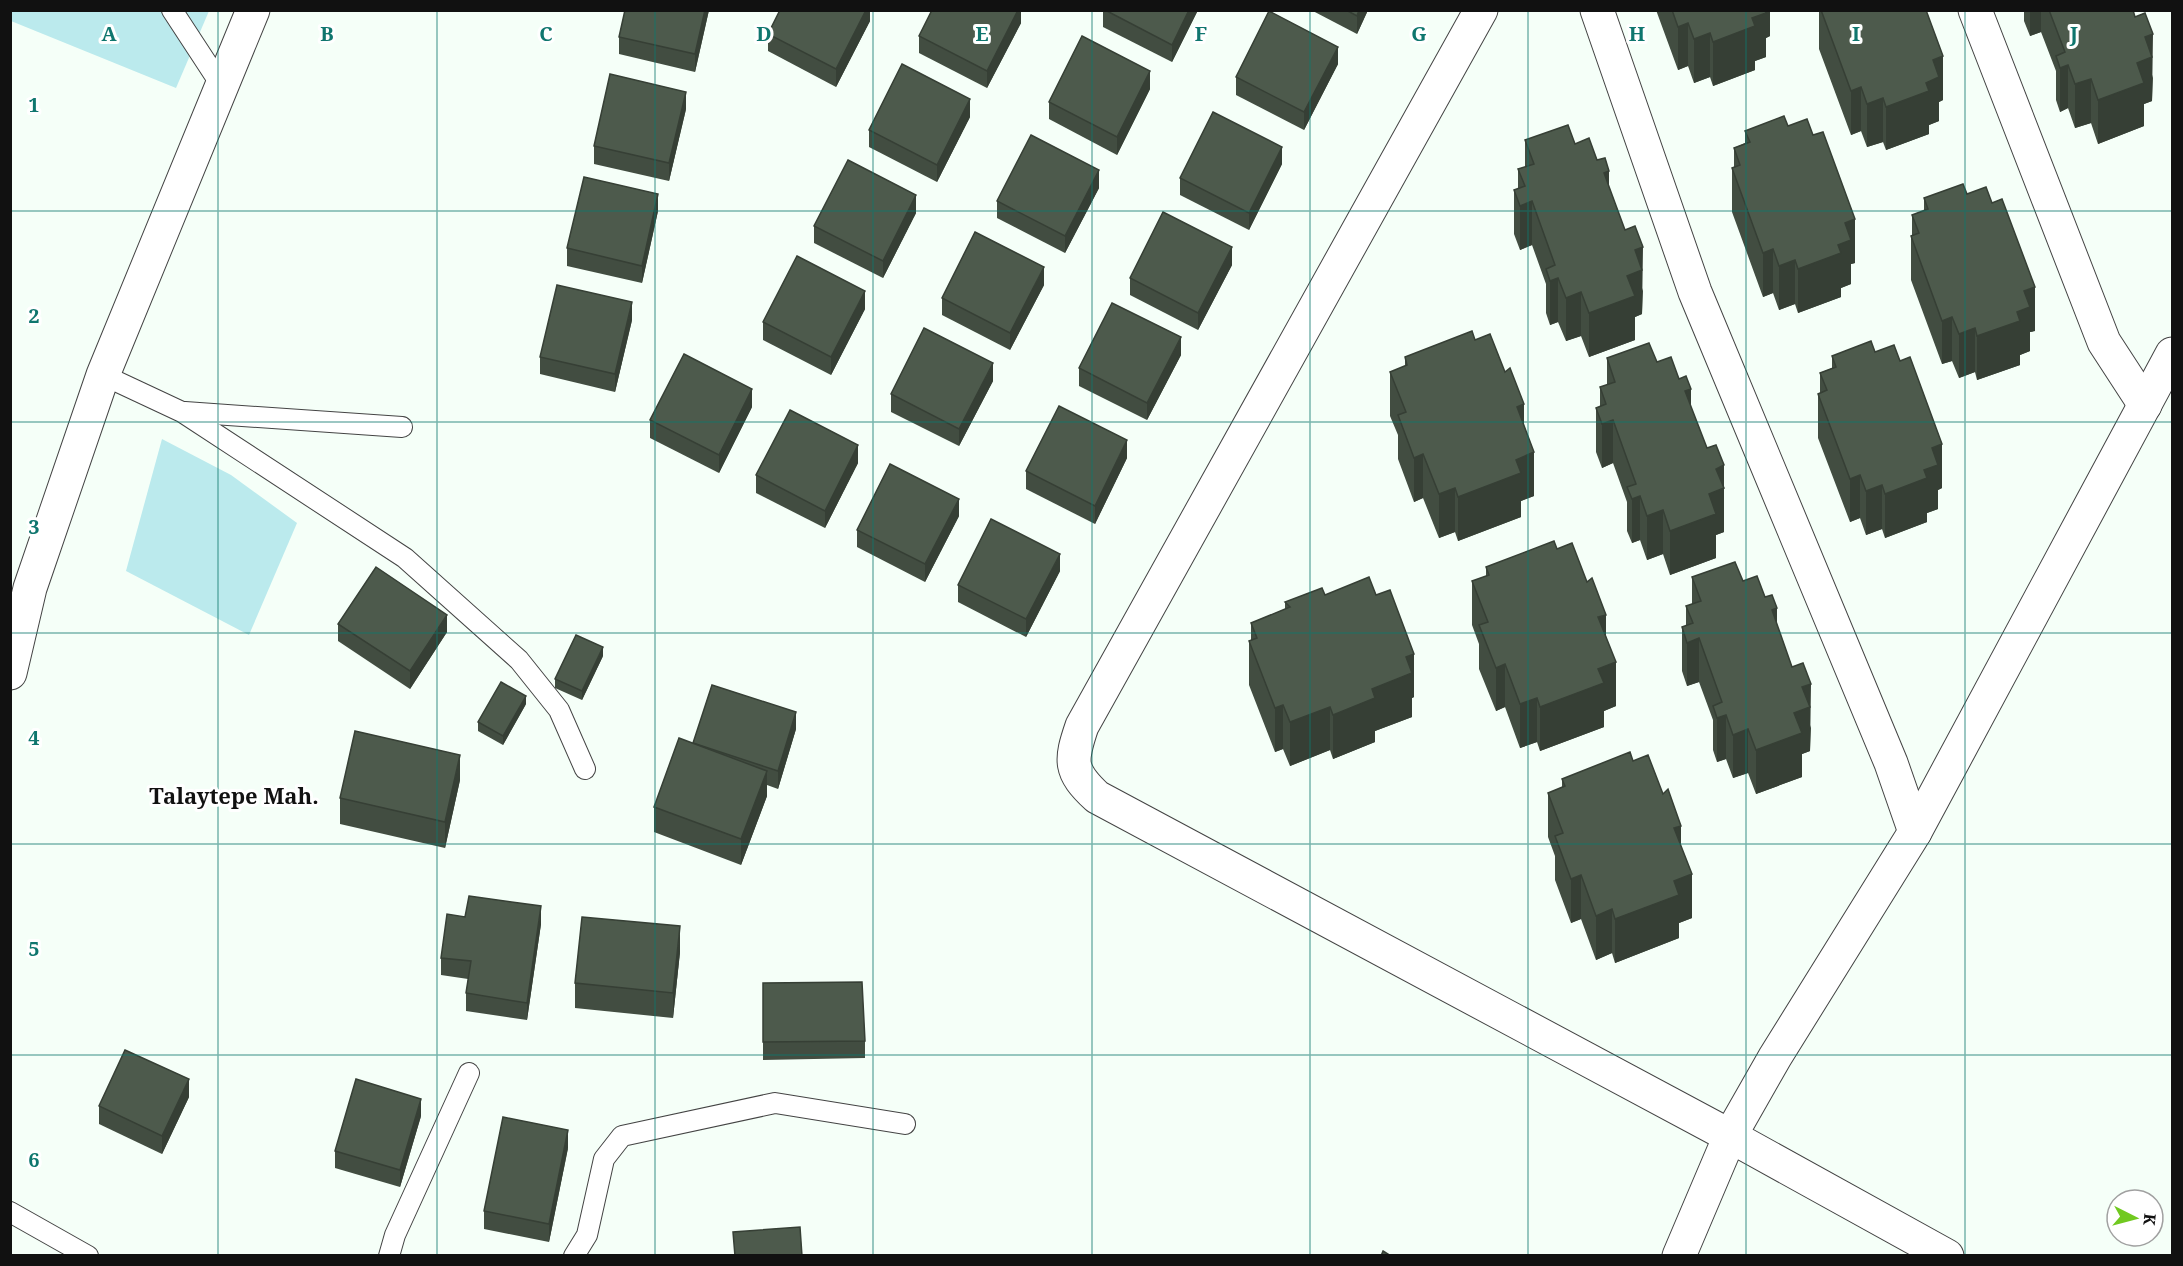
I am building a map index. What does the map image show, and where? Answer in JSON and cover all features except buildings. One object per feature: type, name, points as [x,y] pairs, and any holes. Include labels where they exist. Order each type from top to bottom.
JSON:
[{"type":"street","points":[[10,673],[30,588],[103,375],[223,88],[253,10]]},
{"type":"street","points":[[1481,10],[1082,726],[1072,755],[1078,779],[1097,797],[1730,1136],[1947,1256]]},
{"type":"street","points":[[1596,10],[1695,292],[1891,763],[1915,832]]},
{"type":"street","points":[[1975,10],[2104,342],[2145,405]]},
{"type":"street","points":[[1679,1256],[1730,1136],[1775,1057],[1915,832],[2172,354]]},
{"type":"lane","points":[[172,10],[223,88]]},
{"type":"lane","points":[[103,375],[182,412],[405,558],[519,660],[559,710],[585,769]]},
{"type":"lane","points":[[182,412],[402,427]]},
{"type":"lane","points":[[389,1256],[395,1235],[469,1073]]},
{"type":"lane","points":[[573,1256],[588,1235],[604,1159],[622,1137],[775,1102],[905,1124]]},
{"type":"lane","points":[[10,1212],[88,1256]]},
{"type":"shaded area","points":[[10,11],[209,11],[176,88],[11,21]]},
{"type":"shaded area","points":[[162,439],[231,475],[297,523],[249,635],[126,571]]},
{"type":"district","name":"Talaytepe Mah.","points":[[234,796]]}]
